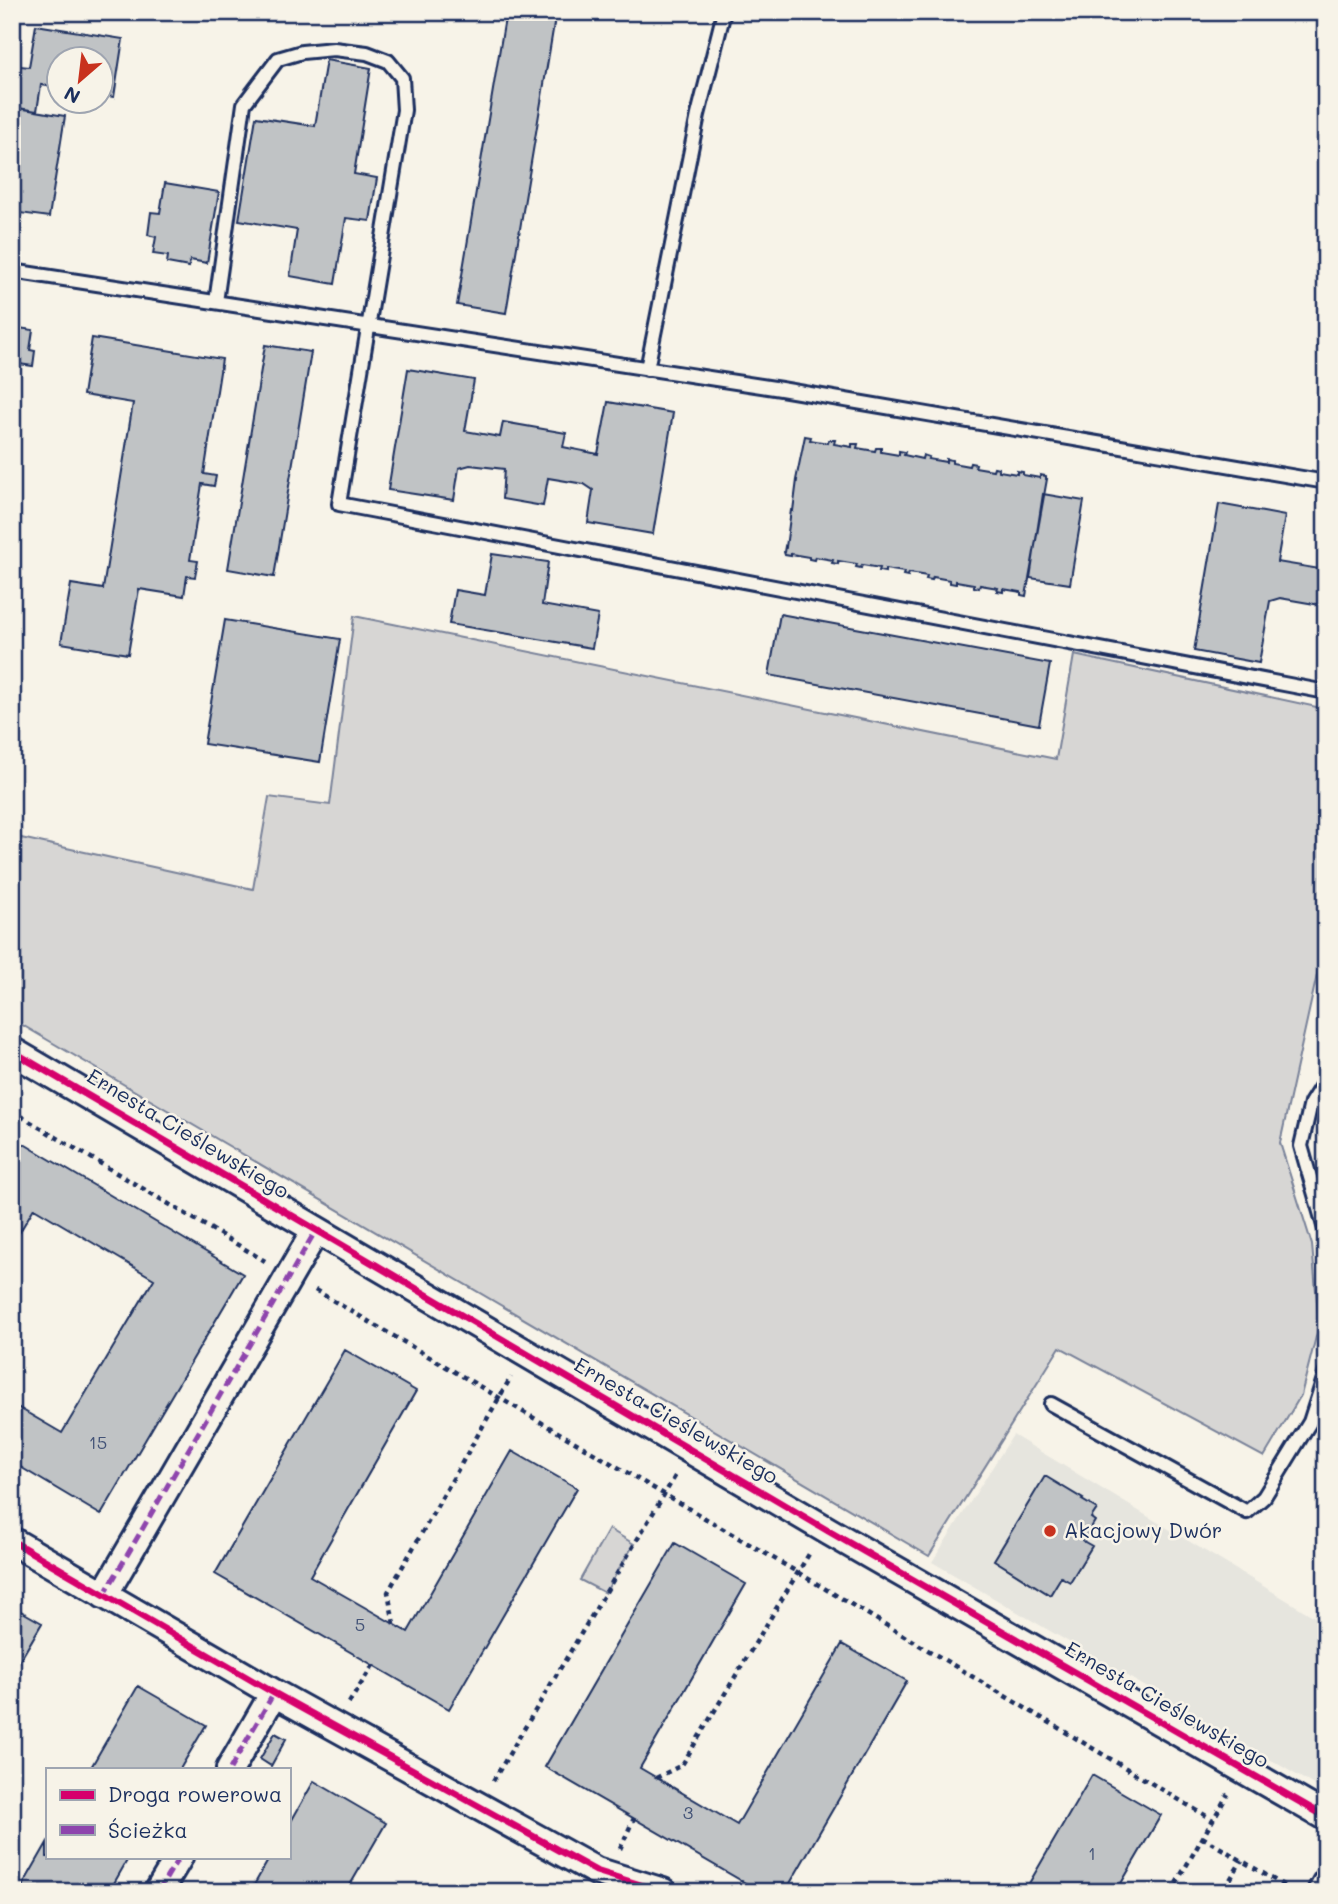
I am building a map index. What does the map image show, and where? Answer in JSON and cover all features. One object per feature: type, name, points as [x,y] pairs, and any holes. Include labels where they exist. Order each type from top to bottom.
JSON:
[{"type":"street","name":"Ernesta Cieślewskiego","points":[[12,1051],[830,1532],[1326,1817]]},
{"type":"street","points":[[104,1595],[316,1230]]},
{"type":"street","points":[[12,1541],[274,1693],[596,1871],[663,1892]]},
{"type":"street","points":[[231,1768],[274,1693]]},
{"type":"street","points":[[159,1892],[178,1858]]},
{"type":"street","points":[[1321,1892],[1326,1883]]},
{"type":"lane","points":[[648,369],[698,115],[724,12]]},
{"type":"lane","points":[[216,302],[244,104],[278,59],[302,52],[334,50],[367,53],[387,61],[402,78],[404,110],[339,504],[1326,692]]},
{"type":"lane","points":[[12,271],[780,389],[1326,482]]},
{"type":"lane","points":[[1325,1083],[1311,1103],[1301,1146],[1326,1233]]},
{"type":"lane","points":[[1051,1404],[1247,1512],[1264,1497],[1310,1422],[1326,1372]]},
{"type":"lane","points":[[1310,1422],[1326,1416]]},
{"type":"path","points":[[12,1111],[1213,1819]]},
{"type":"path","points":[[394,1624],[388,1592],[512,1376]]},
{"type":"path","points":[[478,1807],[677,1472]]},
{"type":"path","points":[[656,1777],[682,1765],[811,1550]]},
{"type":"path","points":[[335,1727],[373,1665]]},
{"type":"path","points":[[1171,1892],[1243,1769]]},
{"type":"path","points":[[1202,1837],[1294,1892]]},
{"type":"path","points":[[1225,1888],[1242,1860]]},
{"type":"shaded area","points":[[354,616],[1056,759],[1074,655],[1326,709],[1326,934],[1280,1143],[1312,1245],[1319,1325],[1301,1395],[1264,1457],[1060,1347],[929,1556],[12,1019],[12,836],[253,889],[269,797],[330,805]]},
{"type":"shaded area","points":[[1013,1435],[1326,1624],[1326,1787],[1319,1788],[932,1562]]},
{"type":"shaded area","points":[[609,1529],[634,1544],[605,1593],[580,1580]]},
{"type":"building","points":[[506,12],[556,12],[506,313],[457,305]]},
{"type":"building","points":[[36,25],[123,39],[116,84],[116,46],[46,46],[46,86],[41,85],[37,111],[12,107],[12,65],[29,67]]},
{"type":"building","points":[[326,60],[371,68],[354,174],[377,178],[370,221],[346,218],[335,284],[290,276],[297,230],[239,220],[256,117],[315,126]]},
{"type":"building","points":[[12,107],[46,113],[46,116],[65,116],[49,217],[12,212]]},
{"type":"building","points":[[165,183],[219,192],[207,263],[190,260],[189,267],[167,263],[168,256],[153,254],[156,237],[148,235],[151,212],[160,213]]},
{"type":"building","points":[[12,327],[33,330],[30,350],[35,351],[33,366],[12,363]]},
{"type":"building","points":[[92,338],[222,359],[204,474],[216,476],[214,486],[202,484],[190,560],[198,561],[195,577],[187,576],[184,596],[139,589],[128,654],[61,643],[71,584],[103,589],[133,403],[83,395]]},
{"type":"building","points":[[265,345],[311,352],[274,577],[228,569]]},
{"type":"building","points":[[408,369],[474,380],[465,431],[500,437],[503,422],[566,433],[563,447],[598,454],[608,402],[673,413],[653,534],[588,523],[593,490],[584,484],[548,478],[543,506],[502,499],[504,469],[470,465],[459,468],[454,500],[388,490]]},
{"type":"building","points":[[805,436],[811,437],[810,440],[828,443],[829,440],[835,440],[834,444],[852,447],[852,444],[858,444],[857,448],[875,451],[876,448],[881,448],[881,452],[899,455],[899,451],[905,452],[904,455],[922,459],[923,455],[929,457],[928,459],[946,462],[946,459],[952,460],[952,463],[969,466],[970,463],[976,464],[975,467],[993,470],[994,467],[999,468],[999,471],[1017,474],[1017,471],[1023,472],[1023,475],[1040,478],[1040,475],[1046,476],[1026,596],[1021,595],[1021,592],[1003,589],[1003,592],[997,591],[998,588],[980,585],[979,588],[974,587],[974,584],[956,581],[956,584],[950,583],[950,580],[933,577],[932,580],[926,579],[927,576],[909,573],[908,576],[903,575],[904,572],[885,569],[885,572],[879,571],[880,568],[862,565],[861,568],[856,567],[857,564],[838,561],[838,564],[832,563],[833,560],[785,555]]},
{"type":"building","points":[[1043,494],[1084,501],[1070,584],[1030,578]]},
{"type":"building","points":[[1219,504],[1285,516],[1277,562],[1326,570],[1326,606],[1280,598],[1270,601],[1259,663],[1194,651]]},
{"type":"building","points":[[492,554],[548,562],[542,605],[598,615],[592,648],[449,624],[455,590],[485,595]]},
{"type":"building","points":[[780,614],[1050,664],[1039,725],[769,675]]},
{"type":"building","points":[[225,620],[340,639],[320,762],[204,744]]},
{"type":"building","points":[[14,1138],[243,1274],[101,1515],[12,1462],[12,1404],[62,1433],[154,1279],[34,1208],[12,1245]]},
{"type":"building","points":[[345,1350],[416,1391],[310,1576],[408,1632],[512,1451],[577,1488],[449,1709],[215,1574]]},
{"type":"building","name":"Akacjowy Dwór","points":[[1045,1476],[1097,1509],[1091,1518],[1095,1521],[1083,1541],[1092,1546],[1070,1582],[1061,1577],[1050,1595],[994,1560]]},
{"type":"building","points":[[675,1543],[746,1584],[640,1768],[737,1825],[842,1644],[907,1681],[785,1892],[761,1892],[545,1767]]},
{"type":"building","points":[[12,1606],[42,1623],[12,1674]]},
{"type":"building","points":[[138,1686],[206,1725],[181,1768],[91,1768]]},
{"type":"building","points":[[275,1733],[286,1739],[271,1766],[260,1759]]},
{"type":"building","points":[[1092,1775],[1161,1815],[1116,1892],[1024,1892]]},
{"type":"building","points":[[314,1781],[386,1823],[346,1892],[250,1892],[269,1858],[290,1858],[290,1823]]},
{"type":"building","points":[[46,1845],[46,1858],[128,1858],[109,1892],[19,1892]]},
{"type":"marked path","points":[[104,1595],[316,1230]]},
{"type":"marked path","points":[[231,1768],[274,1693]]},
{"type":"marked path","points":[[158,1892],[178,1858]]},
{"type":"cycle path","points":[[12,1051],[830,1532],[1326,1817]]},
{"type":"cycle path","points":[[12,1541],[274,1693],[596,1871],[663,1892]]},
{"type":"place","name":"Akacjowy Dwór","points":[[1050,1531]]}]
